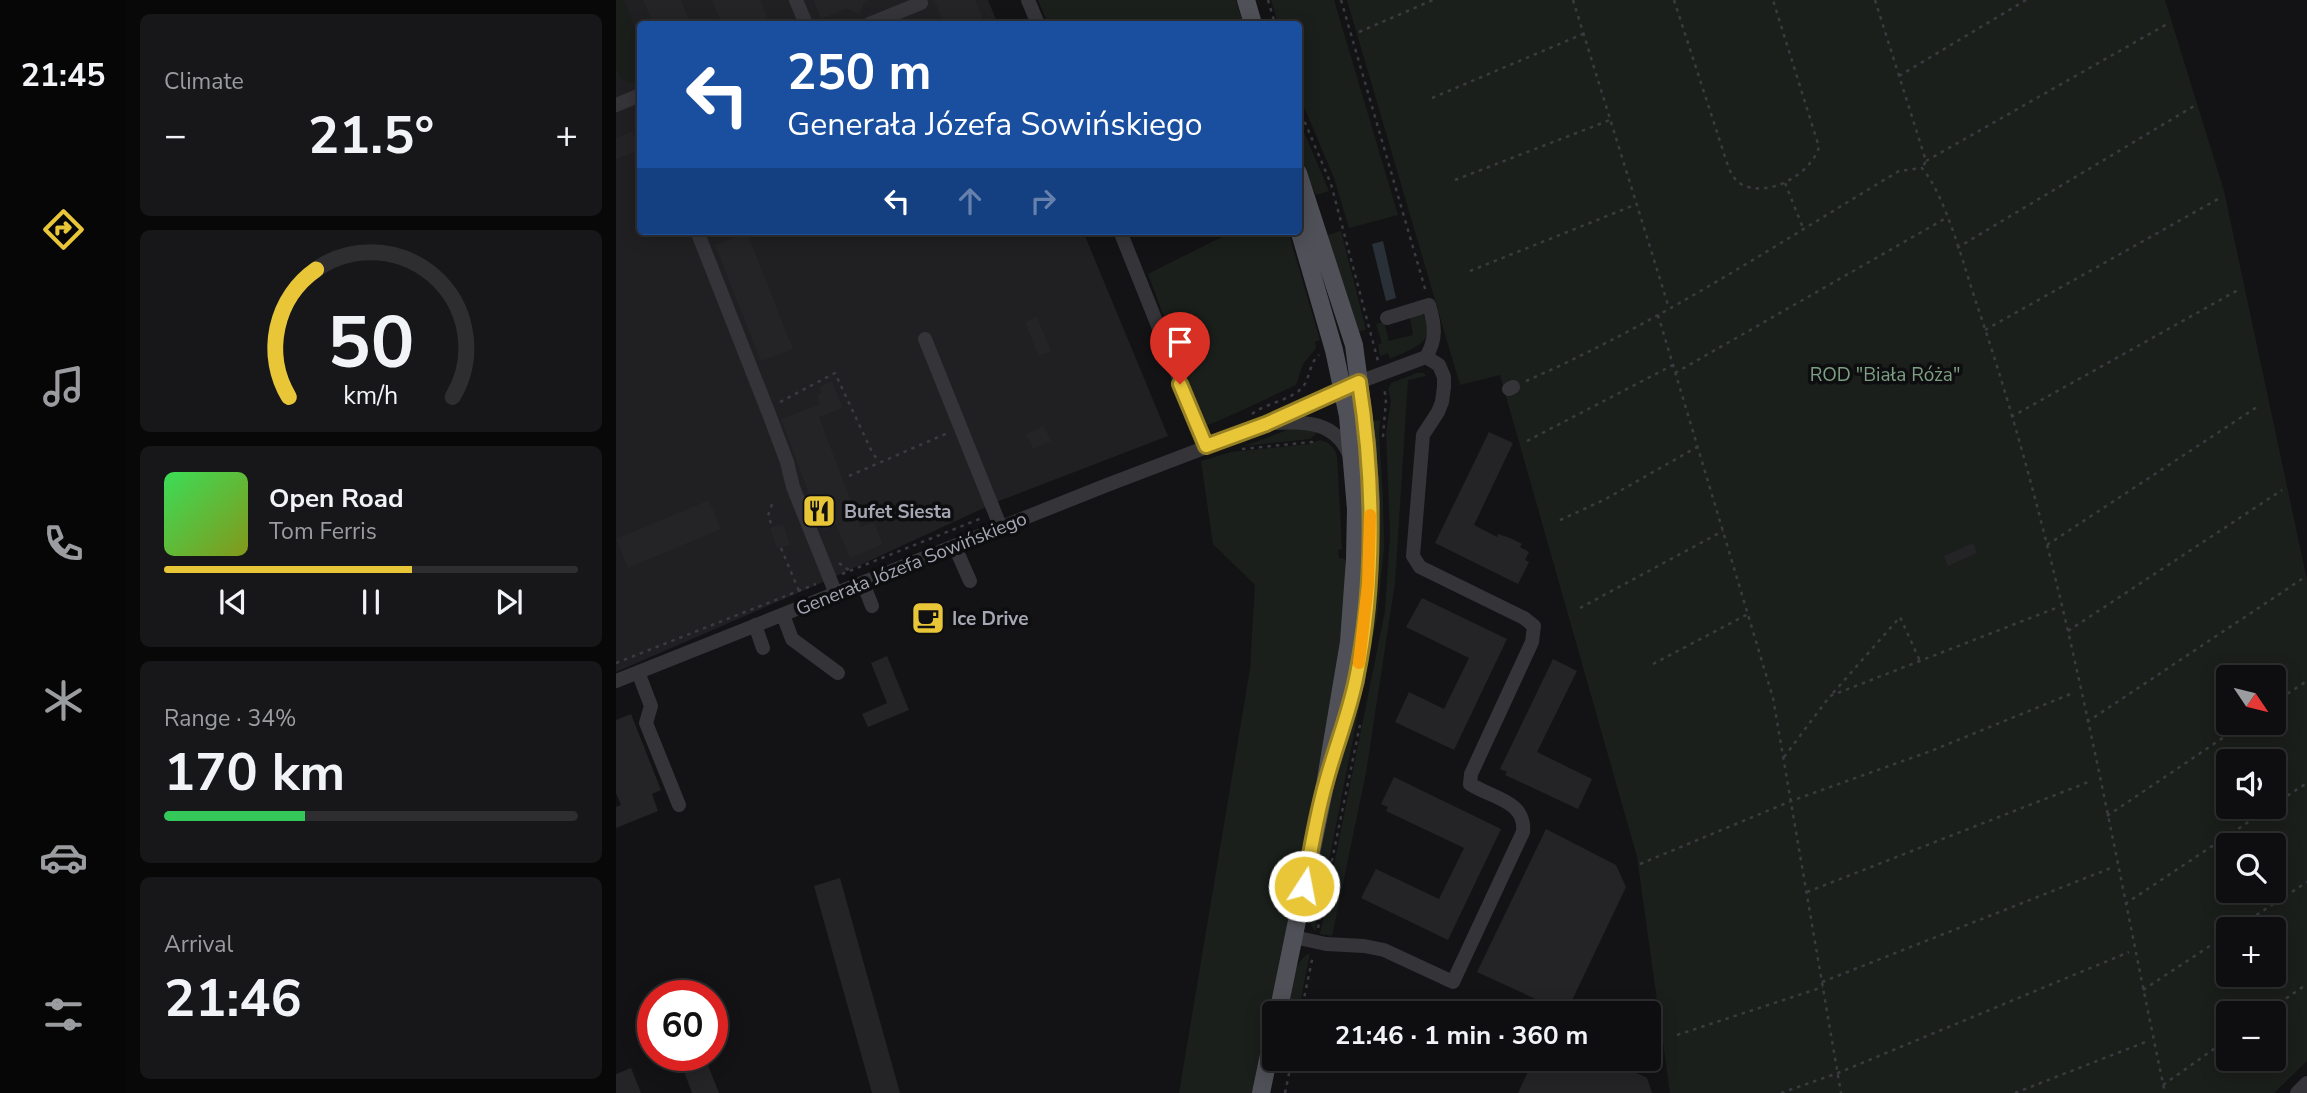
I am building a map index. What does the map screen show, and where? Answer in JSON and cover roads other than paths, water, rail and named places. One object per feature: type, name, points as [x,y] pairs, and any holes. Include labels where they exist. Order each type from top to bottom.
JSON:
[{"type":"main road","points":[[1281,1001],[1325,785],[1354,600],[1356,509],[1350,385],[1354,345],[1302,185]]},
{"type":"main road","points":[[1301,235],[1330,334],[1350,385],[1367,443],[1371,502],[1368,584],[1356,681],[1325,785]]},
{"type":"main road","points":[[1261,1093],[1266,1071]]},
{"type":"street","points":[[796,0],[805,21]]},
{"type":"street","points":[[1028,0],[1037,21]]},
{"type":"street","points":[[876,21],[920,3]]},
{"type":"street","points":[[616,105],[637,97]]},
{"type":"street","points":[[699,235],[836,594]]},
{"type":"street","points":[[1122,235],[1206,446]]},
{"type":"street","points":[[1294,937],[1326,944],[1384,950],[1453,982],[1523,832],[1524,819],[1518,809],[1470,784],[1471,774],[1532,642],[1534,626],[1524,618],[1420,567],[1413,556],[1423,435],[1443,402],[1444,387],[1438,382],[1429,359],[1435,331],[1429,305],[1387,317]]},
{"type":"street","points":[[925,339],[1001,528]]},
{"type":"street","name":"Generała Józefa Sowińskiego","points":[[616,681],[1266,424],[1350,385],[1429,359]]},
{"type":"street","points":[[1266,424],[1298,422],[1325,427],[1342,440],[1353,463]]},
{"type":"street","points":[[956,547],[970,581]]},
{"type":"street","points":[[863,583],[872,606]]},
{"type":"street","points":[[783,615],[792,639],[838,673]]},
{"type":"street","points":[[755,625],[763,648]]},
{"type":"street","points":[[638,672],[651,706],[646,723],[679,805]]},
{"type":"street","points":[[2297,1093],[2307,1083]]},
{"type":"place","name":"Bufet Siesta","points":[[819,511]]},
{"type":"place","name":"Ice Drive","points":[[928,618]]},
{"type":"park label","name":"ROD \"Biała Róża\"","points":[[1885,374]]}]
